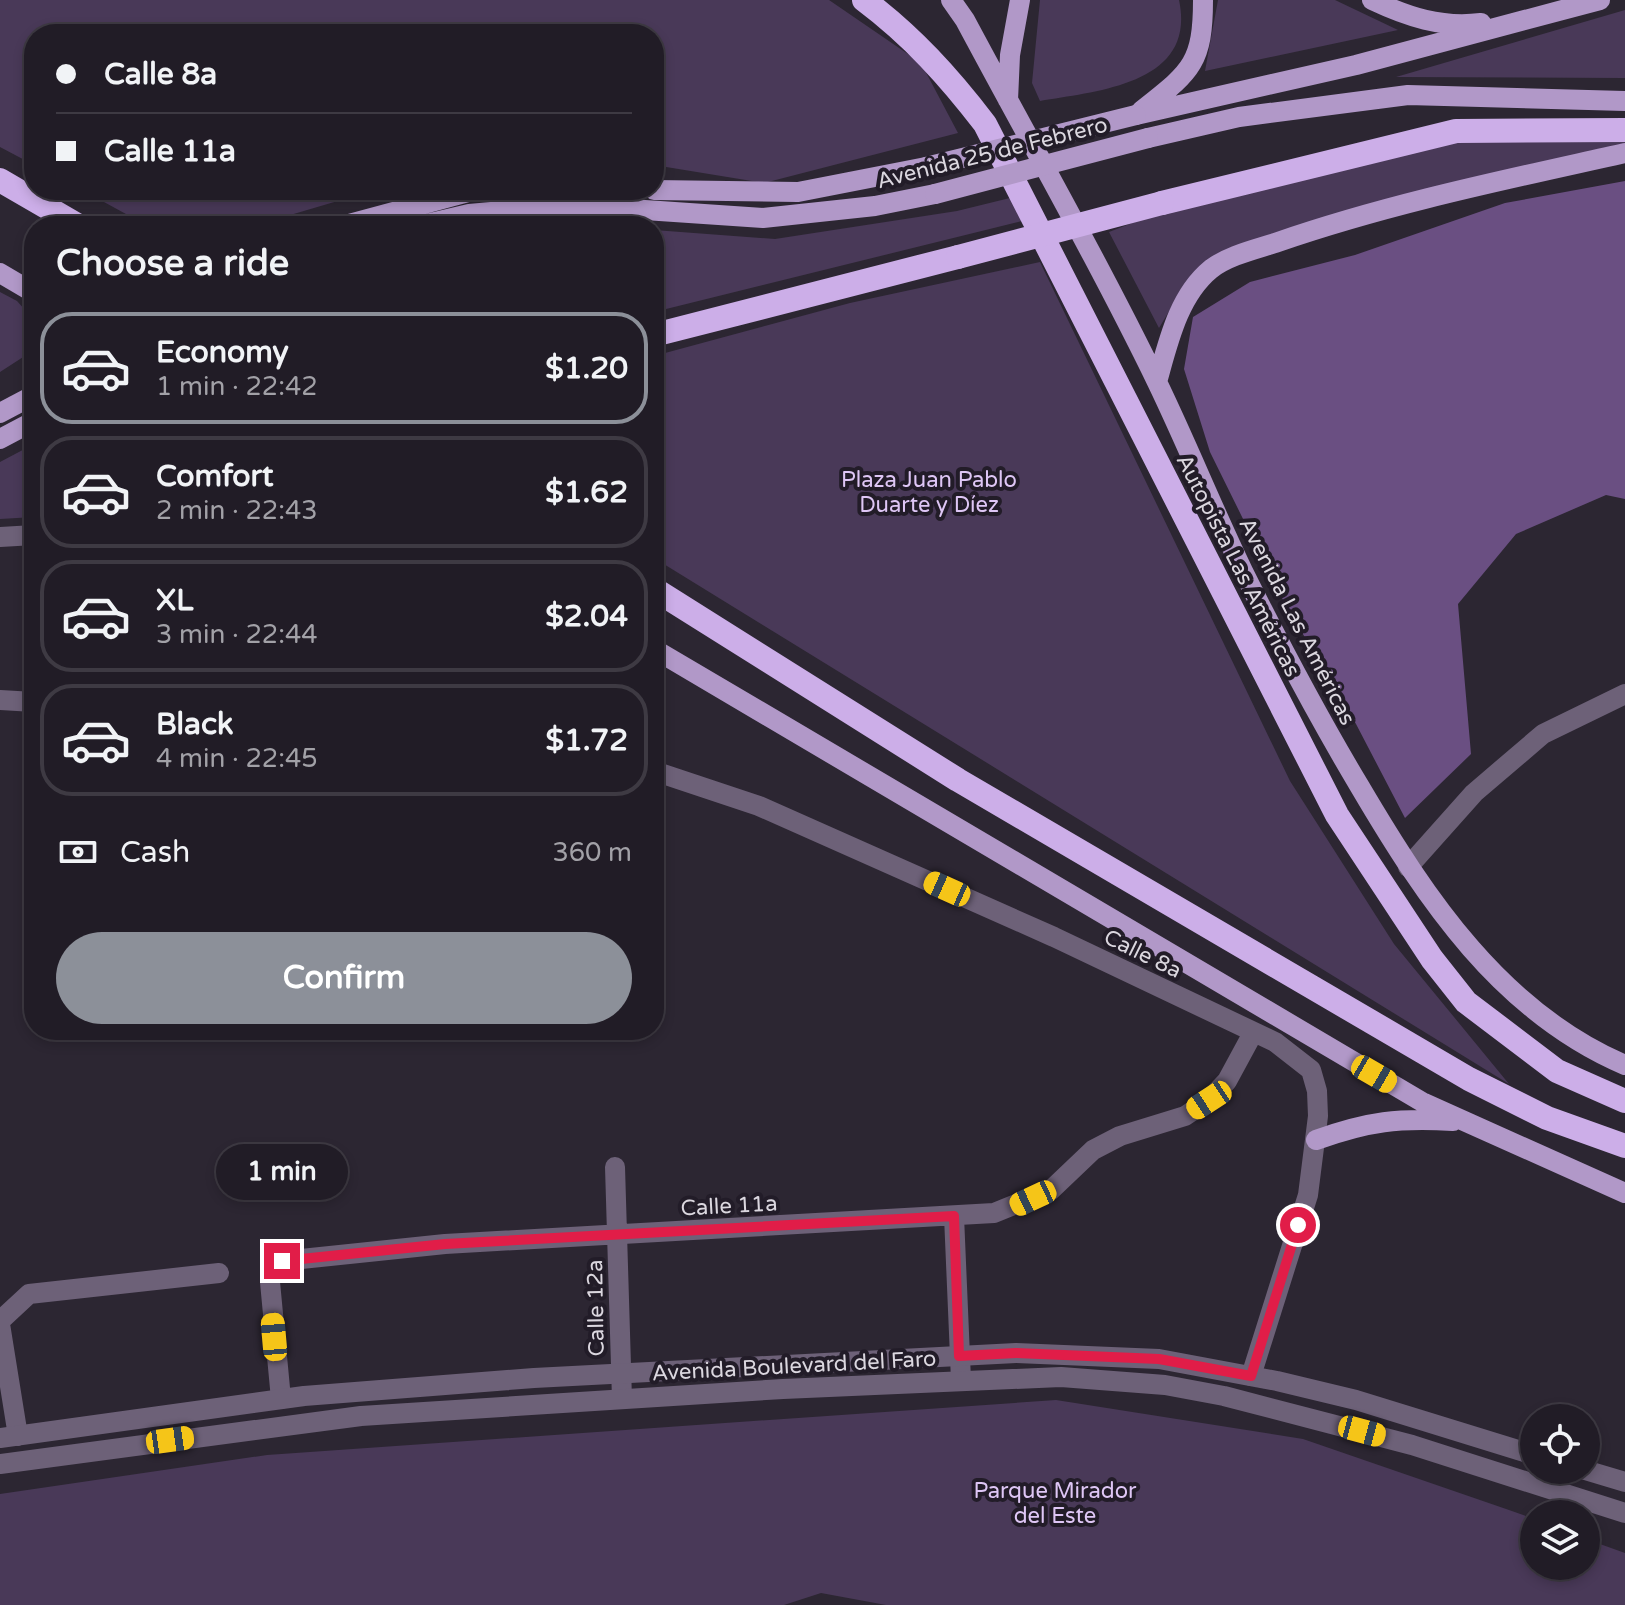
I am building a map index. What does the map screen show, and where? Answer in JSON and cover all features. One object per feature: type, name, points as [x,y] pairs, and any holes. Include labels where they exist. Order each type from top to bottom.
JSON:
[{"type":"highway","name":"Autopista Las Américas","points":[[864,0],[897,24],[941,67],[985,124],[1337,815],[1432,959],[1466,1002],[1557,1071],[1625,1101]]},
{"type":"highway","points":[[664,332],[1162,203],[1456,131],[1625,130]]},
{"type":"highway","points":[[0,180],[24,194]]},
{"type":"highway","points":[[34,200],[62,216]]},
{"type":"highway","points":[[664,595],[958,780],[1469,1079],[1547,1118],[1625,1146]]},
{"type":"main road","name":"Avenida Las Américas","points":[[951,0],[965,20],[1157,382],[1242,569],[1314,710],[1408,867],[1488,970],[1527,1005],[1570,1036],[1625,1065]]},
{"type":"main road","points":[[1008,100],[1010,55],[1020,0]]},
{"type":"main road","points":[[1136,115],[1173,85],[1193,63],[1203,39],[1203,0]]},
{"type":"main road","points":[[1372,0],[1406,16],[1433,23],[1476,24],[1567,9],[1600,0]]},
{"type":"main road","name":"Avenida 25 de Febrero","points":[[664,190],[798,192],[870,181],[1136,115],[1356,65],[1567,9]]},
{"type":"main road","name":"Avenida 25 de Febrero","points":[[460,216],[571,205],[763,218],[875,206],[935,194],[1239,117],[1408,95],[1625,101]]},
{"type":"main road","points":[[1157,382],[1173,327],[1189,296],[1211,269],[1236,256],[1321,227],[1625,153]]},
{"type":"main road","points":[[379,216],[438,200]]},
{"type":"main road","points":[[0,273],[24,287]]},
{"type":"main road","points":[[0,413],[24,400]]},
{"type":"main road","points":[[0,439],[24,426]]},
{"type":"main road","points":[[664,655],[1424,1103],[1625,1193]]},
{"type":"main road","points":[[1316,1140],[1363,1123],[1405,1118],[1463,1121]]},
{"type":"street","points":[[0,537],[24,536]]},
{"type":"street","points":[[1408,867],[1474,793],[1543,734],[1625,694]]},
{"type":"street","points":[[0,700],[24,701]]},
{"type":"street","name":"Calle 8a","points":[[664,774],[759,806],[1054,937],[1275,1042],[1311,1070]]},
{"type":"street","name":"Calle 11a","points":[[281,1399],[270,1282],[274,1268],[282,1261],[445,1244],[954,1216],[1016,1206],[1051,1190],[1093,1150],[1120,1136],[1185,1116],[1209,1100],[1227,1081],[1253,1033]]},
{"type":"street","points":[[1251,1376],[1308,1195],[1316,1140],[1317,1091],[1311,1070],[1324,1045]]},
{"type":"street","name":"Calle 12a","points":[[615,1167],[622,1399]]},
{"type":"street","points":[[954,1216],[961,1380]]},
{"type":"street","points":[[9,1437],[0,1323],[29,1294],[219,1273]]},
{"type":"street","name":"Avenida Boulevard del Faro","points":[[9,1437],[281,1399],[534,1378],[1016,1353],[1159,1359],[1251,1376],[1356,1400],[1520,1451]]},
{"type":"street","name":"Avenida Boulevard del Faro","points":[[0,1464],[316,1421],[622,1399],[961,1380],[1100,1379],[1224,1396],[1412,1445],[1625,1513]]},
{"type":"street","points":[[1600,1474],[1625,1482]]},
{"type":"green space","points":[[0,0],[829,0],[921,63],[958,133],[764,183],[664,167],[664,24],[24,24],[24,160],[0,147]]},
{"type":"green space","points":[[1040,0],[1179,0],[1181,28],[1173,50],[1158,66],[1138,78],[1089,93],[1040,101],[1032,83]]},
{"type":"green space","points":[[1218,0],[1335,0],[1398,30],[1205,71]]},
{"type":"green space","points":[[1625,10],[1625,78],[1396,77]]},
{"type":"green space","points":[[1625,132],[1625,145],[1252,241],[1185,285],[1159,328],[1109,232],[1163,211],[1465,139]]},
{"type":"green space","points":[[1014,197],[1026,220],[664,310],[664,231],[775,239],[957,211]]},
{"type":"green space","points":[[100,200],[341,200],[287,216],[130,216]]},
{"type":"green space","name":"Plaza Juan Pablo Duarte y Díez","points":[[1040,262],[1290,781],[1394,944],[1509,1084],[664,564],[664,353],[850,303]]},
{"type":"green space","points":[[0,292],[24,309],[24,356],[0,372]]},
{"type":"green space","points":[[24,449],[24,518],[0,519],[0,462]]},
{"type":"green space","name":"Parque Mirador del Este","points":[[1056,1400],[1303,1439],[1520,1514],[1520,1580],[1600,1580],[1600,1544],[1625,1553],[1625,1605],[886,1605],[821,1593],[784,1605],[0,1605],[0,1494],[267,1455]]},
{"type":"shaded area","points":[[1625,181],[1625,499],[1606,495],[1516,534],[1458,604],[1471,754],[1405,818],[1356,724],[1284,602],[1210,452],[1184,369],[1193,317],[1250,282],[1355,255],[1505,203]]},
{"type":"route","points":[[282,1261],[445,1244],[954,1216],[959,1356],[1016,1353],[1159,1359],[1251,1376],[1298,1225]]}]
